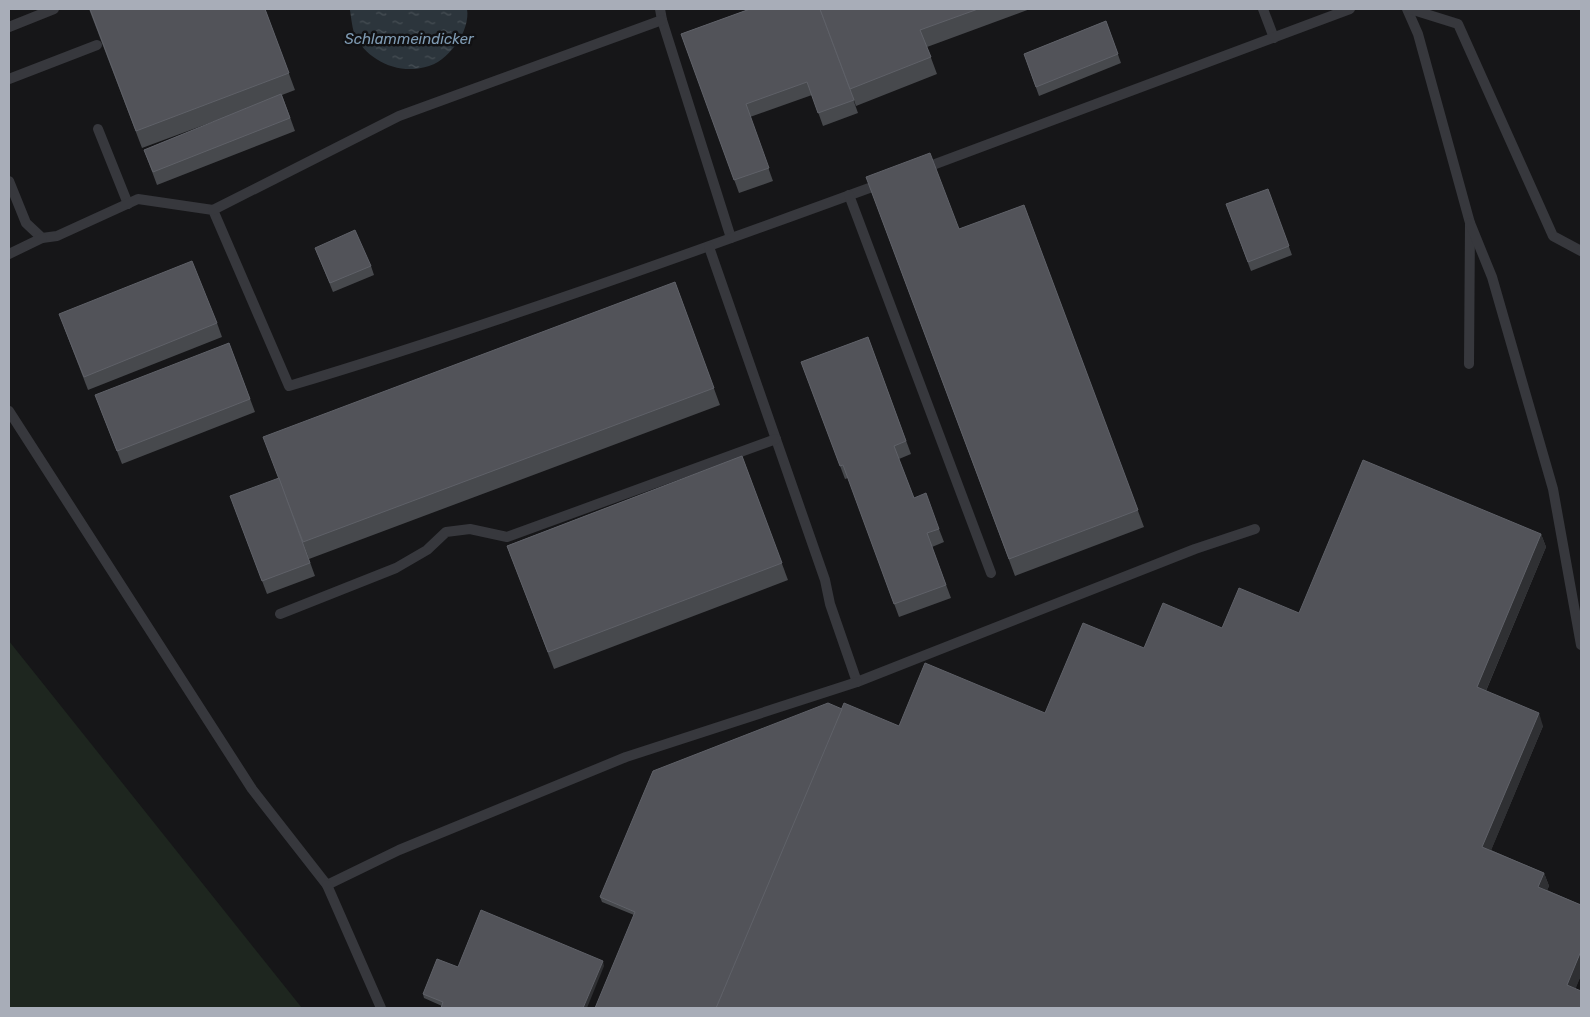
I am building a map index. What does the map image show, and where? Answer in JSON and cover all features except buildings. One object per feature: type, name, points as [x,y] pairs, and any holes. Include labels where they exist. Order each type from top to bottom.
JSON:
[{"type":"lane","points":[[9,27],[54,9]]},
{"type":"lane","points":[[660,9],[731,238]]},
{"type":"lane","points":[[1263,9],[1274,38]]},
{"type":"lane","points":[[912,173],[1350,9]]},
{"type":"lane","points":[[1409,9],[1418,34],[1470,223],[1492,277],[1553,489],[1581,645]]},
{"type":"lane","points":[[1409,9],[1458,24],[1553,236],[1581,251]]},
{"type":"lane","points":[[9,254],[42,238],[57,236],[138,199],[213,210],[399,116],[662,20]]},
{"type":"lane","points":[[9,79],[97,45]]},
{"type":"lane","points":[[98,129],[128,204]]},
{"type":"lane","points":[[213,210],[289,386],[423,346],[709,247],[894,179]]},
{"type":"lane","points":[[9,181],[26,223],[42,238]]},
{"type":"lane","points":[[849,196],[991,573]]},
{"type":"lane","points":[[1469,364],[1470,223]]},
{"type":"lane","points":[[709,247],[825,580],[830,604],[857,682]]},
{"type":"lane","points":[[9,411],[252,789],[327,885],[380,1008]]},
{"type":"lane","points":[[280,614],[396,568],[427,550],[446,532],[470,529],[507,537],[776,438]]},
{"type":"lane","points":[[327,885],[399,850],[626,757],[857,682],[1186,553],[1255,529]]},
{"type":"shaded area","points":[[9,641],[302,1008],[9,1008]]},
{"type":"water","name":"Schlammeindicker","points":[[467,9],[467,21],[458,42],[442,59],[434,64],[418,69],[396,67],[385,64],[375,58],[359,43],[354,33],[350,10]]}]
